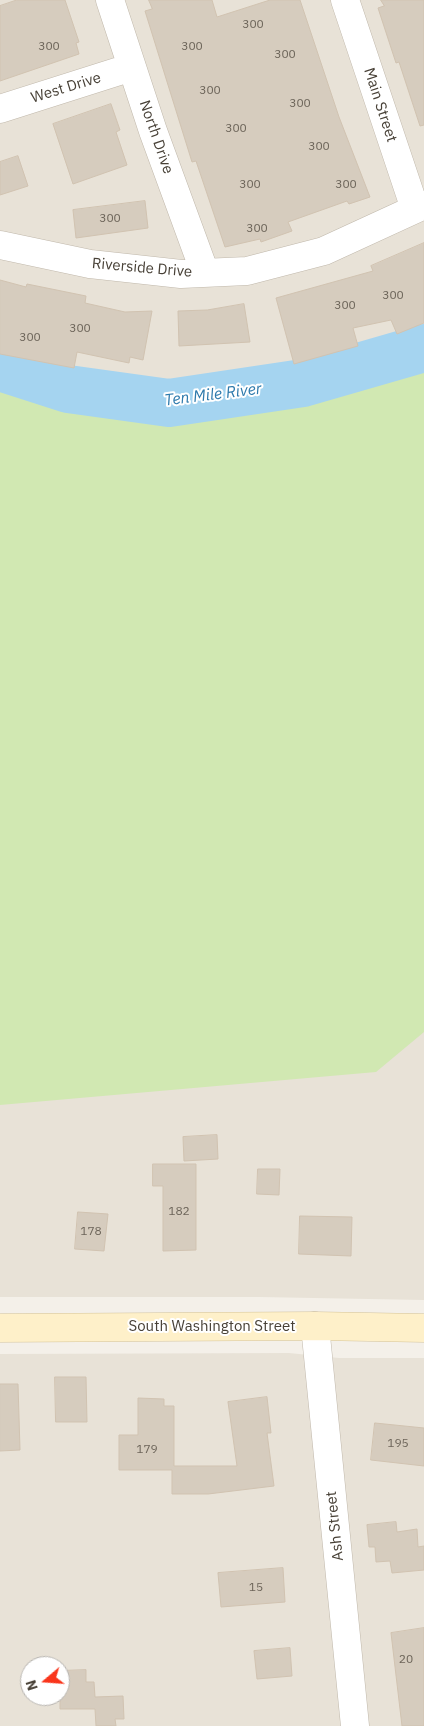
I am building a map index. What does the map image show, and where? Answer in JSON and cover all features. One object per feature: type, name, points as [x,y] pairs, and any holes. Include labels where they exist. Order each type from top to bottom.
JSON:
[{"type":"main road","name":"South Washington Street","points":[[0,1328],[315,1326],[424,1328]]},
{"type":"street","name":"North Drive","points":[[110,0],[153,131],[205,273]]},
{"type":"street","name":"Main Street","points":[[345,0],[419,207]]},
{"type":"street","name":"West Drive","points":[[0,109],[132,67]]},
{"type":"street","name":"Riverside Drive","points":[[0,245],[90,264],[181,274],[247,270],[324,251],[419,207]]},
{"type":"street","name":"Ash Street","points":[[315,1326],[355,1726]]},
{"type":"shaded area","points":[[0,0],[424,0],[424,327],[390,339],[275,372],[151,388],[101,379],[0,352]]},
{"type":"shaded area","points":[[0,374],[424,428],[424,1300],[259,1297],[0,1297]]},
{"type":"shaded area","points":[[289,1353],[339,1358],[424,1358],[424,1726],[0,1726],[0,1354]]},
{"type":"green space","points":[[424,333],[424,1032],[376,1072],[0,1105],[0,352],[146,389],[405,343]]},
{"type":"building","points":[[17,0],[65,0],[79,42],[76,43],[79,54],[0,81],[0,6]]},
{"type":"building","points":[[149,0],[212,0],[217,17],[270,0],[300,0],[339,117],[370,197],[349,204],[347,201],[288,222],[292,231],[261,242],[260,239],[225,247],[196,161],[192,162],[145,11],[152,9]]},
{"type":"building","points":[[381,0],[424,0],[424,125],[420,126],[399,62],[396,63],[378,8],[384,6]]},
{"type":"building","points":[[111,104],[120,130],[116,132],[127,165],[73,184],[53,124]]},
{"type":"building","points":[[18,156],[28,186],[0,195],[0,162]]},
{"type":"building","points":[[145,201],[148,228],[76,238],[73,210]]},
{"type":"building","points":[[424,243],[424,323],[397,334],[391,320],[353,328],[358,346],[294,364],[276,298],[373,271],[371,266]]},
{"type":"building","points":[[0,280],[26,287],[27,284],[86,296],[85,303],[125,312],[152,311],[143,360],[130,357],[129,363],[77,352],[74,368],[0,354]]},
{"type":"building","points":[[244,304],[250,342],[179,346],[178,311],[207,310]]},
{"type":"building","points":[[217,1135],[218,1159],[184,1161],[183,1137]]},
{"type":"building","points":[[153,1164],[196,1164],[196,1250],[163,1251],[163,1186],[153,1186]]},
{"type":"building","points":[[258,1169],[280,1169],[279,1195],[257,1194]]},
{"type":"building","points":[[78,1212],[108,1214],[104,1251],[75,1249]]},
{"type":"building","points":[[300,1216],[352,1217],[351,1256],[299,1254]]},
{"type":"building","points":[[55,1377],[86,1377],[87,1422],[56,1422]]},
{"type":"building","points":[[0,1384],[18,1384],[20,1450],[0,1451]]},
{"type":"building","points":[[267,1397],[271,1433],[267,1433],[274,1486],[208,1494],[172,1494],[172,1470],[119,1470],[119,1435],[138,1435],[138,1398],[164,1399],[164,1406],[174,1406],[174,1466],[237,1466],[228,1402]]},
{"type":"building","points":[[375,1423],[424,1428],[424,1466],[371,1460]]},
{"type":"building","points":[[396,1522],[397,1532],[417,1529],[418,1547],[424,1546],[424,1570],[392,1573],[390,1561],[376,1562],[375,1547],[369,1547],[367,1525]]},
{"type":"building","points":[[283,1568],[285,1602],[221,1607],[218,1573]]},
{"type":"building","points":[[424,1628],[424,1726],[402,1726],[391,1633]]},
{"type":"building","points":[[290,1648],[292,1676],[257,1679],[254,1651]]},
{"type":"building","points":[[86,1670],[86,1682],[94,1682],[95,1697],[123,1696],[124,1719],[115,1719],[116,1726],[96,1726],[95,1709],[60,1709],[60,1706],[70,1706],[70,1671]]},
{"type":"waterway","name":"Ten Mile River","points":[[0,367],[68,389],[169,403],[303,383],[424,348]]}]
